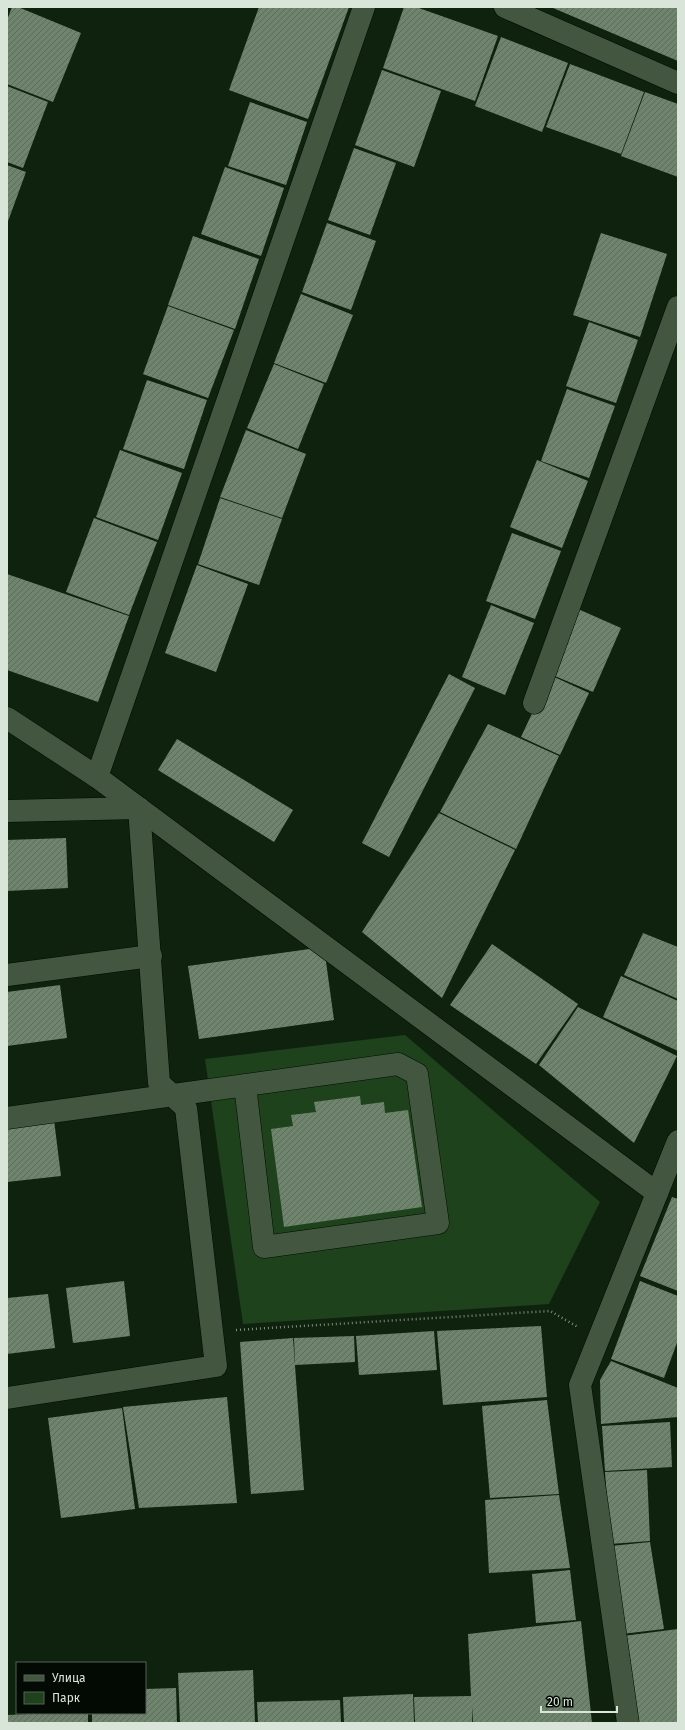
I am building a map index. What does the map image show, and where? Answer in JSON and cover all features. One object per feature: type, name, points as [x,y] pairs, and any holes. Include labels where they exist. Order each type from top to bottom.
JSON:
[{"type":"street","points":[[97,777],[364,7]]},
{"type":"street","points":[[505,7],[678,83]]},
{"type":"street","points":[[534,703],[678,307]]},
{"type":"street","points":[[7,718],[97,777],[657,1194]]},
{"type":"street","points":[[7,811],[139,808]]},
{"type":"street","points":[[7,1398],[216,1366],[186,1108],[159,1083],[151,956],[139,808]]},
{"type":"street","points":[[7,975],[151,956]]},
{"type":"street","points":[[7,1118],[398,1064],[417,1074],[438,1223],[264,1247],[246,1085]]},
{"type":"street","points":[[628,1723],[580,1385],[678,1141]]},
{"type":"path","points":[[213,1332],[550,1311],[599,1338]]},
{"type":"green space","points":[[405,1035],[600,1202],[549,1304],[243,1324],[205,1059]]},
{"type":"building","points":[[12,7],[18,7],[81,33],[53,102],[7,84],[7,20]]},
{"type":"building","points":[[259,7],[349,7],[308,119],[229,90]]},
{"type":"building","points":[[404,7],[416,7],[498,36],[475,101],[383,68]]},
{"type":"building","points":[[678,7],[678,61],[553,8]]},
{"type":"building","points":[[501,37],[568,63],[542,132],[475,106]]},
{"type":"building","points":[[570,64],[644,92],[621,154],[546,127]]},
{"type":"building","points":[[382,70],[441,91],[414,167],[355,145]]},
{"type":"building","points":[[7,86],[48,102],[23,168],[7,162]]},
{"type":"building","points":[[645,92],[678,104],[678,177],[621,156]]},
{"type":"building","points":[[250,102],[307,122],[286,185],[228,166]]},
{"type":"building","points":[[354,148],[396,163],[370,235],[328,220]]},
{"type":"building","points":[[7,165],[26,172],[7,224]]},
{"type":"building","points":[[225,167],[284,188],[261,256],[201,234]]},
{"type":"building","points":[[327,223],[376,241],[351,310],[302,292]]},
{"type":"building","points":[[601,233],[667,254],[640,337],[573,315]]},
{"type":"building","points":[[193,236],[259,259],[235,329],[168,305]]},
{"type":"building","points":[[301,294],[353,315],[326,383],[274,363]]},
{"type":"building","points":[[168,306],[234,330],[208,398],[143,374]]},
{"type":"building","points":[[589,322],[638,340],[616,403],[566,386]]},
{"type":"building","points":[[274,364],[324,384],[298,449],[247,428]]},
{"type":"building","points":[[147,380],[207,400],[184,469],[123,449]]},
{"type":"building","points":[[567,389],[615,406],[589,478],[541,461]]},
{"type":"building","points":[[246,430],[306,454],[282,518],[220,497]]},
{"type":"building","points":[[120,450],[182,473],[158,540],[96,517]]},
{"type":"building","points":[[537,460],[588,481],[562,548],[510,527]]},
{"type":"building","points":[[220,498],[282,519],[259,585],[198,564]]},
{"type":"building","points":[[94,518],[157,542],[129,615],[66,592]]},
{"type":"building","points":[[512,533],[561,551],[535,619],[486,601]]},
{"type":"building","points":[[197,565],[248,584],[216,672],[165,653]]},
{"type":"building","points":[[7,574],[129,616],[98,702],[7,670]]},
{"type":"building","points":[[491,605],[534,623],[505,695],[462,677]]},
{"type":"building","points":[[578,609],[621,628],[593,692],[550,674]]},
{"type":"building","points":[[449,674],[475,688],[389,857],[362,843]]},
{"type":"building","points":[[550,675],[589,693],[560,755],[521,737]]},
{"type":"building","points":[[488,724],[559,756],[516,849],[440,812]]},
{"type":"building","points":[[177,739],[293,810],[274,842],[158,770]]},
{"type":"building","points":[[439,813],[515,850],[442,998],[362,932]]},
{"type":"building","points":[[66,838],[68,888],[7,891],[7,840]]},
{"type":"building","points":[[643,933],[678,947],[678,999],[624,975]]},
{"type":"building","points":[[492,944],[578,1004],[536,1064],[450,1005]]},
{"type":"building","points":[[324,947],[334,1020],[199,1039],[188,966]]},
{"type":"building","points":[[621,976],[678,1001],[678,1051],[603,1017]]},
{"type":"building","points":[[60,985],[67,1038],[7,1046],[7,992]]},
{"type":"building","points":[[578,1007],[677,1056],[634,1143],[539,1065]]},
{"type":"building","points":[[360,1096],[361,1105],[384,1102],[385,1113],[408,1110],[422,1207],[284,1227],[271,1129],[293,1126],[291,1115],[316,1112],[314,1102]]},
{"type":"building","points":[[54,1120],[61,1176],[7,1182],[7,1126]]},
{"type":"building","points":[[672,1197],[678,1199],[678,1291],[640,1276]]},
{"type":"building","points":[[124,1281],[130,1336],[73,1343],[66,1288]]},
{"type":"building","points":[[640,1281],[678,1296],[678,1340],[664,1378],[611,1359]]},
{"type":"building","points":[[48,1294],[55,1348],[7,1354],[7,1298]]},
{"type":"building","points":[[541,1326],[547,1397],[443,1405],[437,1331]]},
{"type":"building","points":[[434,1331],[437,1370],[359,1375],[356,1336]]},
{"type":"building","points":[[354,1336],[355,1362],[295,1365],[294,1338]]},
{"type":"building","points":[[293,1338],[304,1490],[251,1494],[240,1342]]},
{"type":"building","points":[[611,1361],[678,1388],[678,1417],[601,1424],[600,1380]]},
{"type":"building","points":[[227,1397],[237,1503],[139,1508],[123,1407]]},
{"type":"building","points":[[547,1400],[559,1494],[490,1498],[482,1406]]},
{"type":"building","points":[[122,1408],[135,1509],[61,1518],[48,1418]]},
{"type":"building","points":[[670,1422],[672,1467],[605,1471],[602,1426]]},
{"type":"building","points":[[647,1470],[650,1541],[610,1544],[605,1472]]},
{"type":"building","points":[[559,1495],[570,1568],[489,1573],[485,1500]]},
{"type":"building","points":[[650,1542],[664,1629],[622,1634],[611,1546]]},
{"type":"building","points":[[570,1570],[576,1620],[536,1623],[532,1574]]},
{"type":"building","points":[[581,1621],[592,1723],[473,1723],[472,1706],[472,1723],[415,1723],[414,1697],[471,1696],[468,1634]]},
{"type":"building","points":[[678,1629],[678,1723],[634,1723],[623,1636]]},
{"type":"building","points":[[253,1670],[255,1723],[180,1723],[178,1673]]},
{"type":"building","points":[[176,1688],[177,1723],[92,1723],[92,1714],[146,1714],[146,1689]]},
{"type":"building","points":[[413,1694],[414,1723],[344,1723],[343,1697]]},
{"type":"building","points":[[340,1700],[341,1723],[258,1723],[257,1702]]},
{"type":"building","points":[[88,1714],[88,1723],[7,1723],[7,1715]]}]
